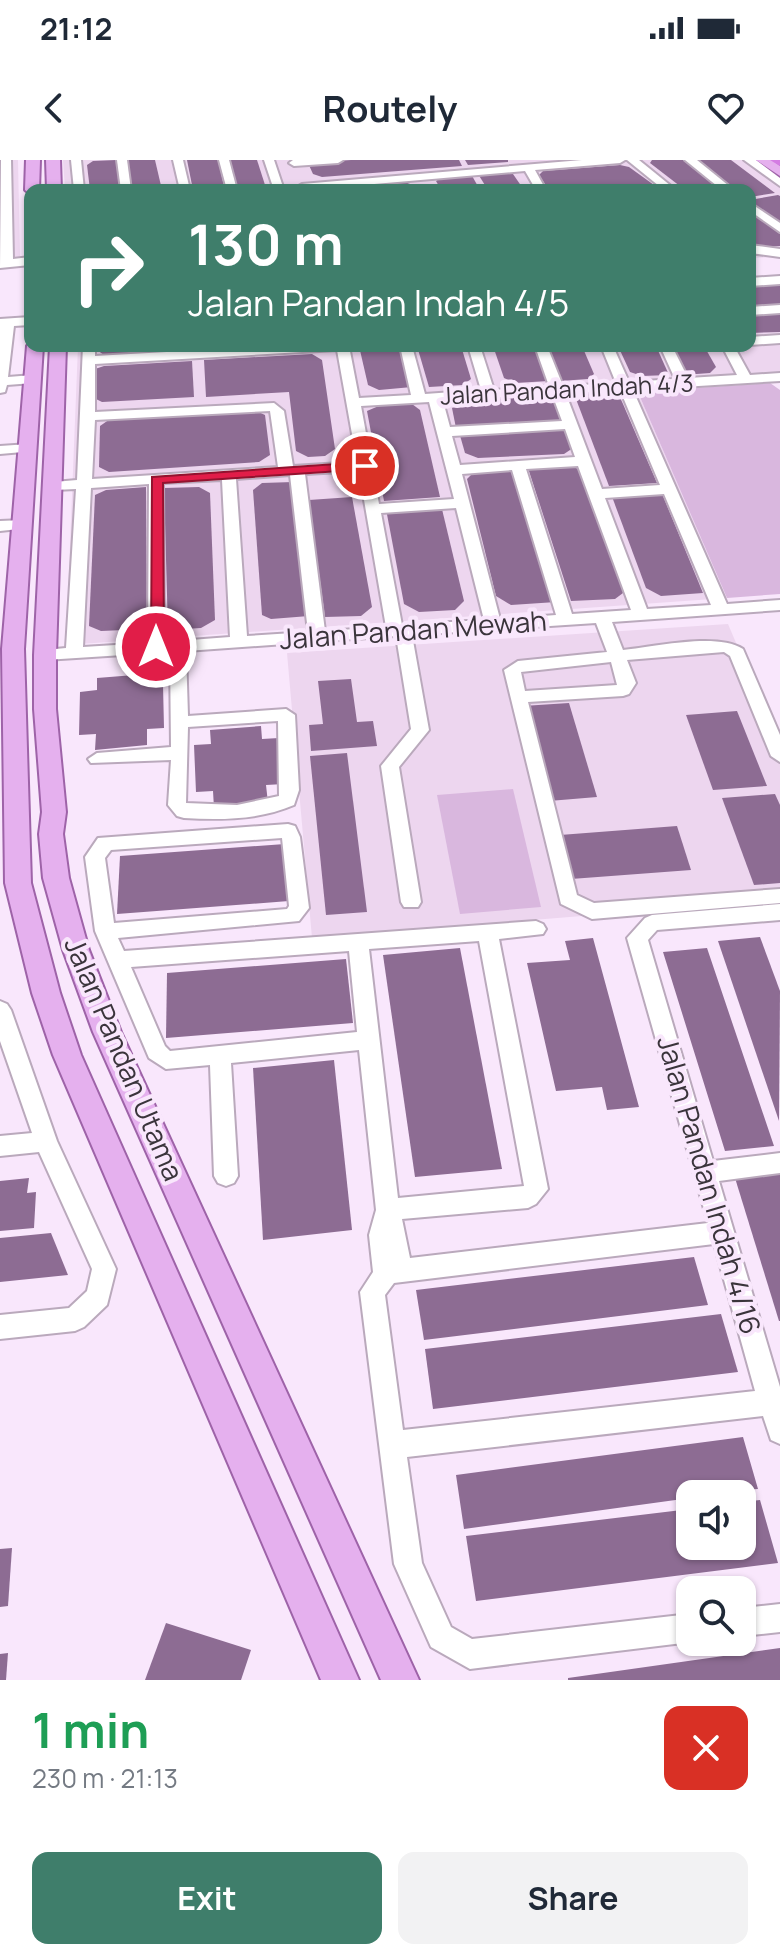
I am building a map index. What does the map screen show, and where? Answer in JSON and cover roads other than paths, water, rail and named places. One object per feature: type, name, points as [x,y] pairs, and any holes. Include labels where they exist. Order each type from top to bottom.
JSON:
[{"type":"main road","points":[[32,184],[33,160]]},
{"type":"main road","points":[[54,160],[54,184]]},
{"type":"main road","points":[[773,161],[780,172]]},
{"type":"main road","name":"Jalan Pandan Utama","points":[[35,352],[13,649],[12,714],[17,785],[9,839],[9,873],[67,1055],[340,1680]]},
{"type":"main road","name":"Jalan Pandan Utama","points":[[58,352],[45,655],[45,709],[54,812],[51,834],[56,878],[76,950],[107,1032],[400,1680]]},
{"type":"main road","points":[[23,525],[32,502],[54,486]]},
{"type":"main road","points":[[0,815],[9,805],[17,785]]},
{"type":"main road","points":[[9,839],[54,812]]},
{"type":"main road","points":[[9,839],[41,856],[56,878]]},
{"type":"main road","points":[[380,1634],[389,1680]]},
{"type":"street","points":[[6,160],[4,264],[24,262]]},
{"type":"street","points":[[76,160],[78,184]]},
{"type":"street","points":[[122,160],[125,184]]},
{"type":"street","points":[[169,160],[174,184]]},
{"type":"street","points":[[178,160],[184,184]]},
{"type":"street","points":[[224,160],[230,184]]},
{"type":"street","points":[[269,160],[277,184]]},
{"type":"street","points":[[301,184],[293,162],[338,160]]},
{"type":"street","points":[[460,160],[474,176]]},
{"type":"street","points":[[382,184],[420,177],[474,176],[620,160]]},
{"type":"street","points":[[632,160],[663,184]]},
{"type":"street","points":[[690,160],[721,184]]},
{"type":"street","points":[[749,160],[780,183]]},
{"type":"street","points":[[528,168],[537,184]]},
{"type":"street","points":[[420,177],[421,184]]},
{"type":"street","points":[[420,177],[425,184]]},
{"type":"street","points":[[756,211],[780,229]]},
{"type":"street","points":[[772,257],[780,265]]},
{"type":"street","points":[[756,282],[780,280]]},
{"type":"street","points":[[756,311],[780,309]]},
{"type":"street","points":[[0,389],[4,323],[24,321]]},
{"type":"street","points":[[756,341],[780,339]]},
{"type":"street","points":[[74,653],[89,353],[125,352]]},
{"type":"street","points":[[344,352],[373,509],[420,730],[390,766],[411,902]]},
{"type":"street","points":[[408,352],[444,432],[493,624]]},
{"type":"street","points":[[476,352],[489,394]]},
{"type":"street","points":[[543,352],[641,614]]},
{"type":"street","points":[[610,352],[721,609]]},
{"type":"street","points":[[669,352],[684,383]]},
{"type":"street","points":[[731,352],[746,379]]},
{"type":"street","name":"Jalan Pandan Indah 4/3","points":[[354,402],[780,377]]},
{"type":"street","points":[[0,380],[33,379]]},
{"type":"street","points":[[88,416],[274,407],[291,471],[317,636]]},
{"type":"street","points":[[444,432],[571,425]]},
{"type":"street","points":[[0,450],[29,448]]},
{"type":"street","points":[[454,470],[584,461]]},
{"type":"street","points":[[54,486],[365,466]]},
{"type":"street","points":[[518,466],[565,619]]},
{"type":"street","points":[[229,475],[239,642]]},
{"type":"street","points":[[156,479],[156,647]]},
{"type":"street","points":[[596,494],[669,489]]},
{"type":"street","points":[[373,509],[462,503]]},
{"type":"street","points":[[0,526],[23,525]]},
{"type":"street","name":"Jalan Pandan Mewah","points":[[45,655],[780,605]]},
{"type":"street","points":[[518,697],[623,690],[627,683],[602,617]]},
{"type":"street","points":[[178,646],[180,753],[177,805],[184,811],[274,807],[287,800],[290,790],[286,715],[180,722]]},
{"type":"street","points":[[780,756],[737,653],[728,647],[518,666],[512,670],[568,899],[579,908],[592,911],[780,910]]},
{"type":"street","points":[[97,759],[180,753]]},
{"type":"street","points":[[105,931],[292,916],[299,908],[288,831],[105,843],[95,857],[105,931],[116,960],[157,1052],[166,1060],[369,1040]]},
{"type":"street","name":"Jalan Pandan Indah 4/16","points":[[780,910],[652,923],[637,938],[722,1232],[776,1402],[780,1431]]},
{"type":"street","points":[[116,960],[536,929]]},
{"type":"street","points":[[388,1210],[528,1197],[536,1189],[488,933]]},
{"type":"street","points":[[358,942],[388,1210],[381,1235],[393,1272]]},
{"type":"street","points":[[0,1010],[46,1141],[104,1269],[98,1297],[75,1319],[0,1327]]},
{"type":"street","points":[[220,1055],[226,1176]]},
{"type":"street","points":[[0,1146],[46,1141]]},
{"type":"street","points":[[705,1172],[780,1163]]},
{"type":"street","points":[[676,1630],[470,1654],[441,1637],[408,1564],[372,1292],[393,1272],[722,1232]]},
{"type":"street","points":[[392,1445],[776,1402]]},
{"type":"street","points":[[756,1621],[780,1618]]}]
